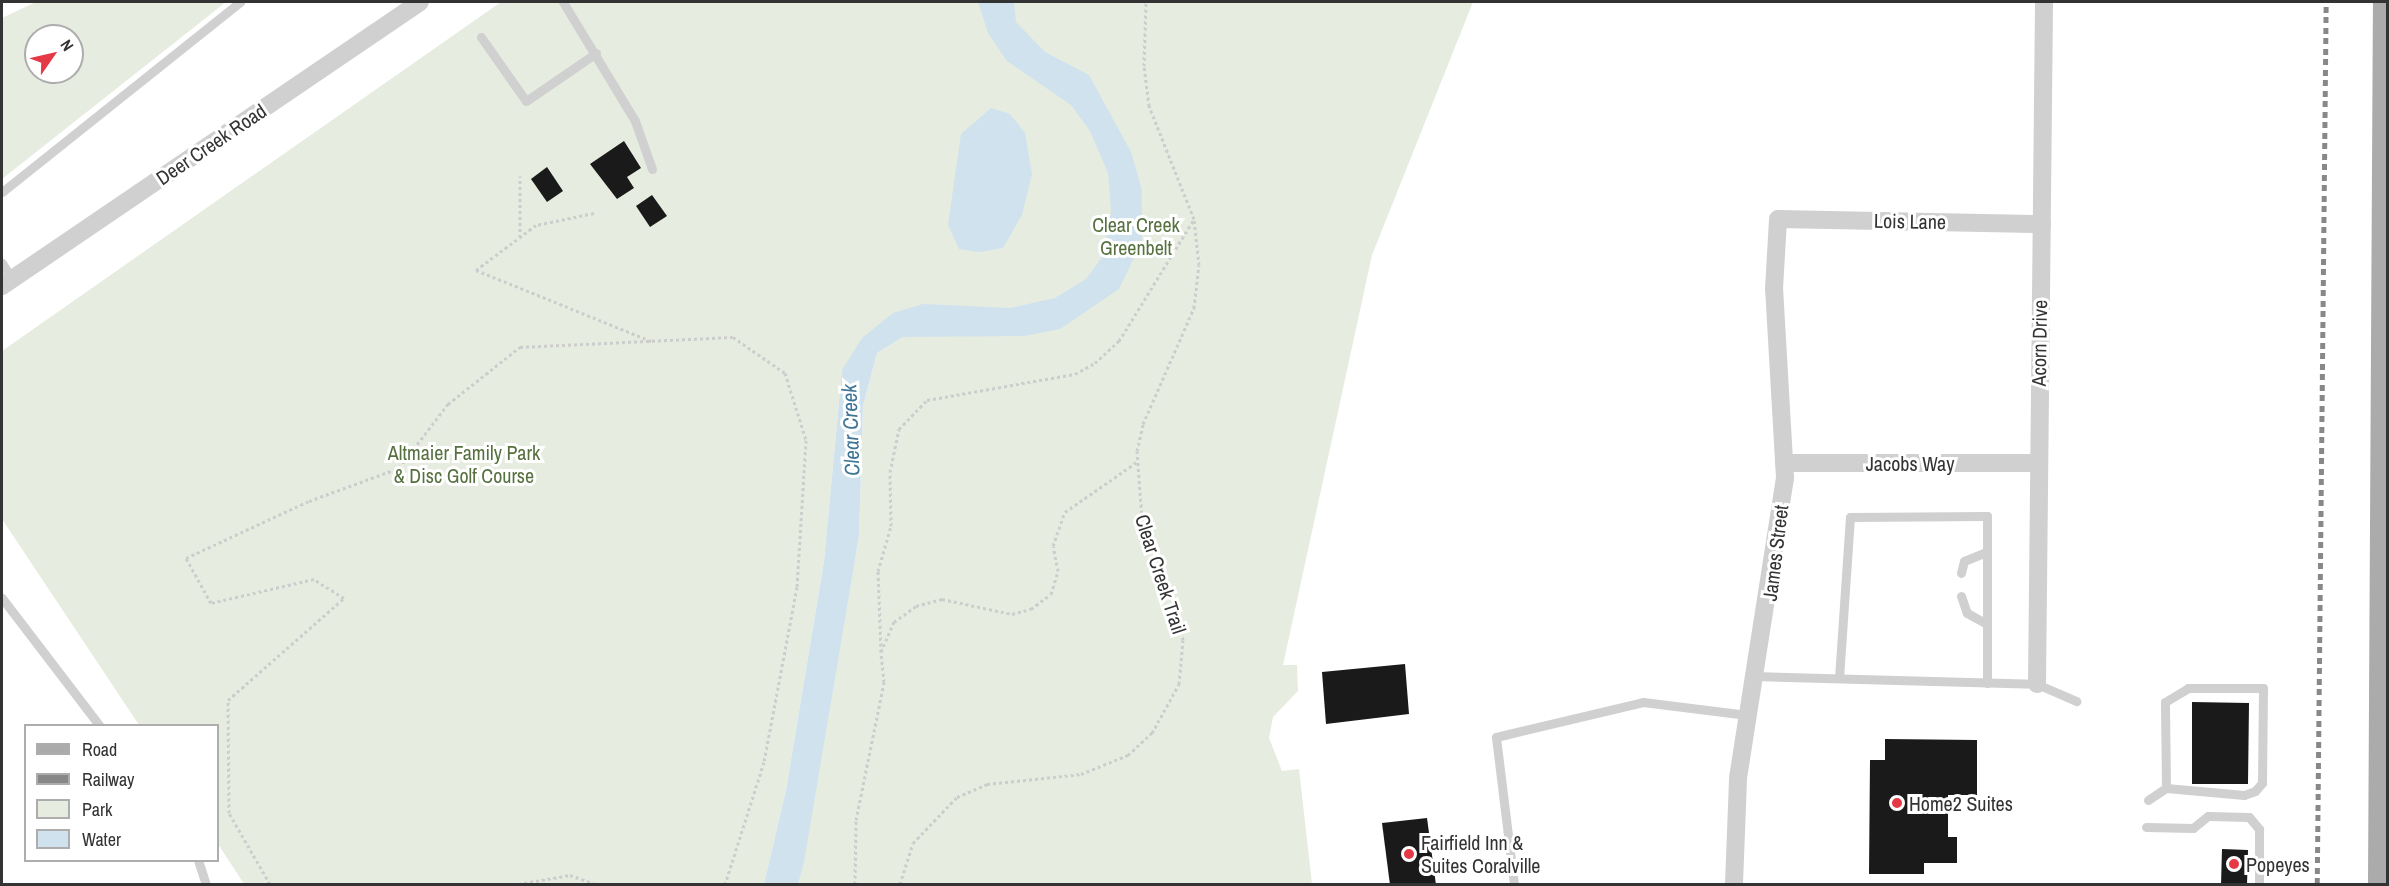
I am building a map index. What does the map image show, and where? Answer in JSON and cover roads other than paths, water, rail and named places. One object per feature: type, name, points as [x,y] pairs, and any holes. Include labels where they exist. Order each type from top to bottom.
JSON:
[{"type":"main road","points":[[2382,885],[2387,2]]},
{"type":"street","name":"Deer Creek Road","points":[[7,283],[420,2]]},
{"type":"street","name":"Acorn Drive","points":[[2037,684],[2036,464],[2042,224],[2044,2]]},
{"type":"street","name":"Lois Lane","points":[[1778,219],[2042,224]]},
{"type":"street","name":"James Street","points":[[1734,885],[1738,778],[1755,676],[1784,463],[1774,290],[1778,219]]},
{"type":"street","name":"Jacobs Way","points":[[1784,463],[2036,464]]},
{"type":"lane","points":[[2,192],[240,2]]},
{"type":"lane","points":[[563,2],[596,53],[635,121],[652,169]]},
{"type":"lane","points":[[481,37],[526,101],[596,53]]},
{"type":"lane","points":[[2,263],[7,283]]},
{"type":"lane","points":[[1839,678],[1850,517],[1987,516],[1987,683]]},
{"type":"lane","points":[[1960,573],[1964,561],[1986,552]]},
{"type":"lane","points":[[1961,596],[1967,613],[1987,624]]},
{"type":"lane","points":[[2,598],[98,724]]},
{"type":"lane","points":[[1755,676],[2037,684],[2076,701]]},
{"type":"lane","points":[[2148,800],[2166,788],[2244,795],[2255,791],[2262,783],[2262,688],[2188,688],[2165,702],[2166,788]]},
{"type":"lane","points":[[1514,885],[1496,737],[1643,702],[1747,715]]},
{"type":"lane","points":[[2146,827],[2193,828],[2208,816],[2249,817],[2259,829],[2259,885]]},
{"type":"lane","points":[[198,862],[206,885]]},
{"type":"water","name":"Clear Creek","points":[[978,2],[1014,2],[1016,22],[1045,52],[1089,75],[1131,152],[1142,190],[1142,241],[1119,289],[1060,329],[1024,336],[903,337],[877,353],[863,406],[859,536],[804,862],[798,884],[764,884],[786,790],[824,561],[842,370],[862,338],[893,313],[923,304],[1010,308],[1055,298],[1086,279],[1103,256],[1111,211],[1108,173],[1090,131],[1071,105],[1007,61],[988,33]]},
{"type":"water","points":[[991,108],[1010,114],[1025,133],[1032,174],[1022,215],[1003,248],[979,252],[959,249],[948,225],[961,134]]},
{"type":"railway","points":[[2317,884],[2326,2]]},
{"type":"place","name":"Home2 Suites","points":[[1897,803]]},
{"type":"place","name":"Fairfield Inn & Suites Coralville","points":[[1409,854]]},
{"type":"place","name":"Popeyes","points":[[2234,864]]},
{"type":"park label","name":"Clear Creek Greenbelt","points":[[1136,236]]},
{"type":"park label","name":"Altmaier Family Park & Disc Golf Course","points":[[464,464]]}]
